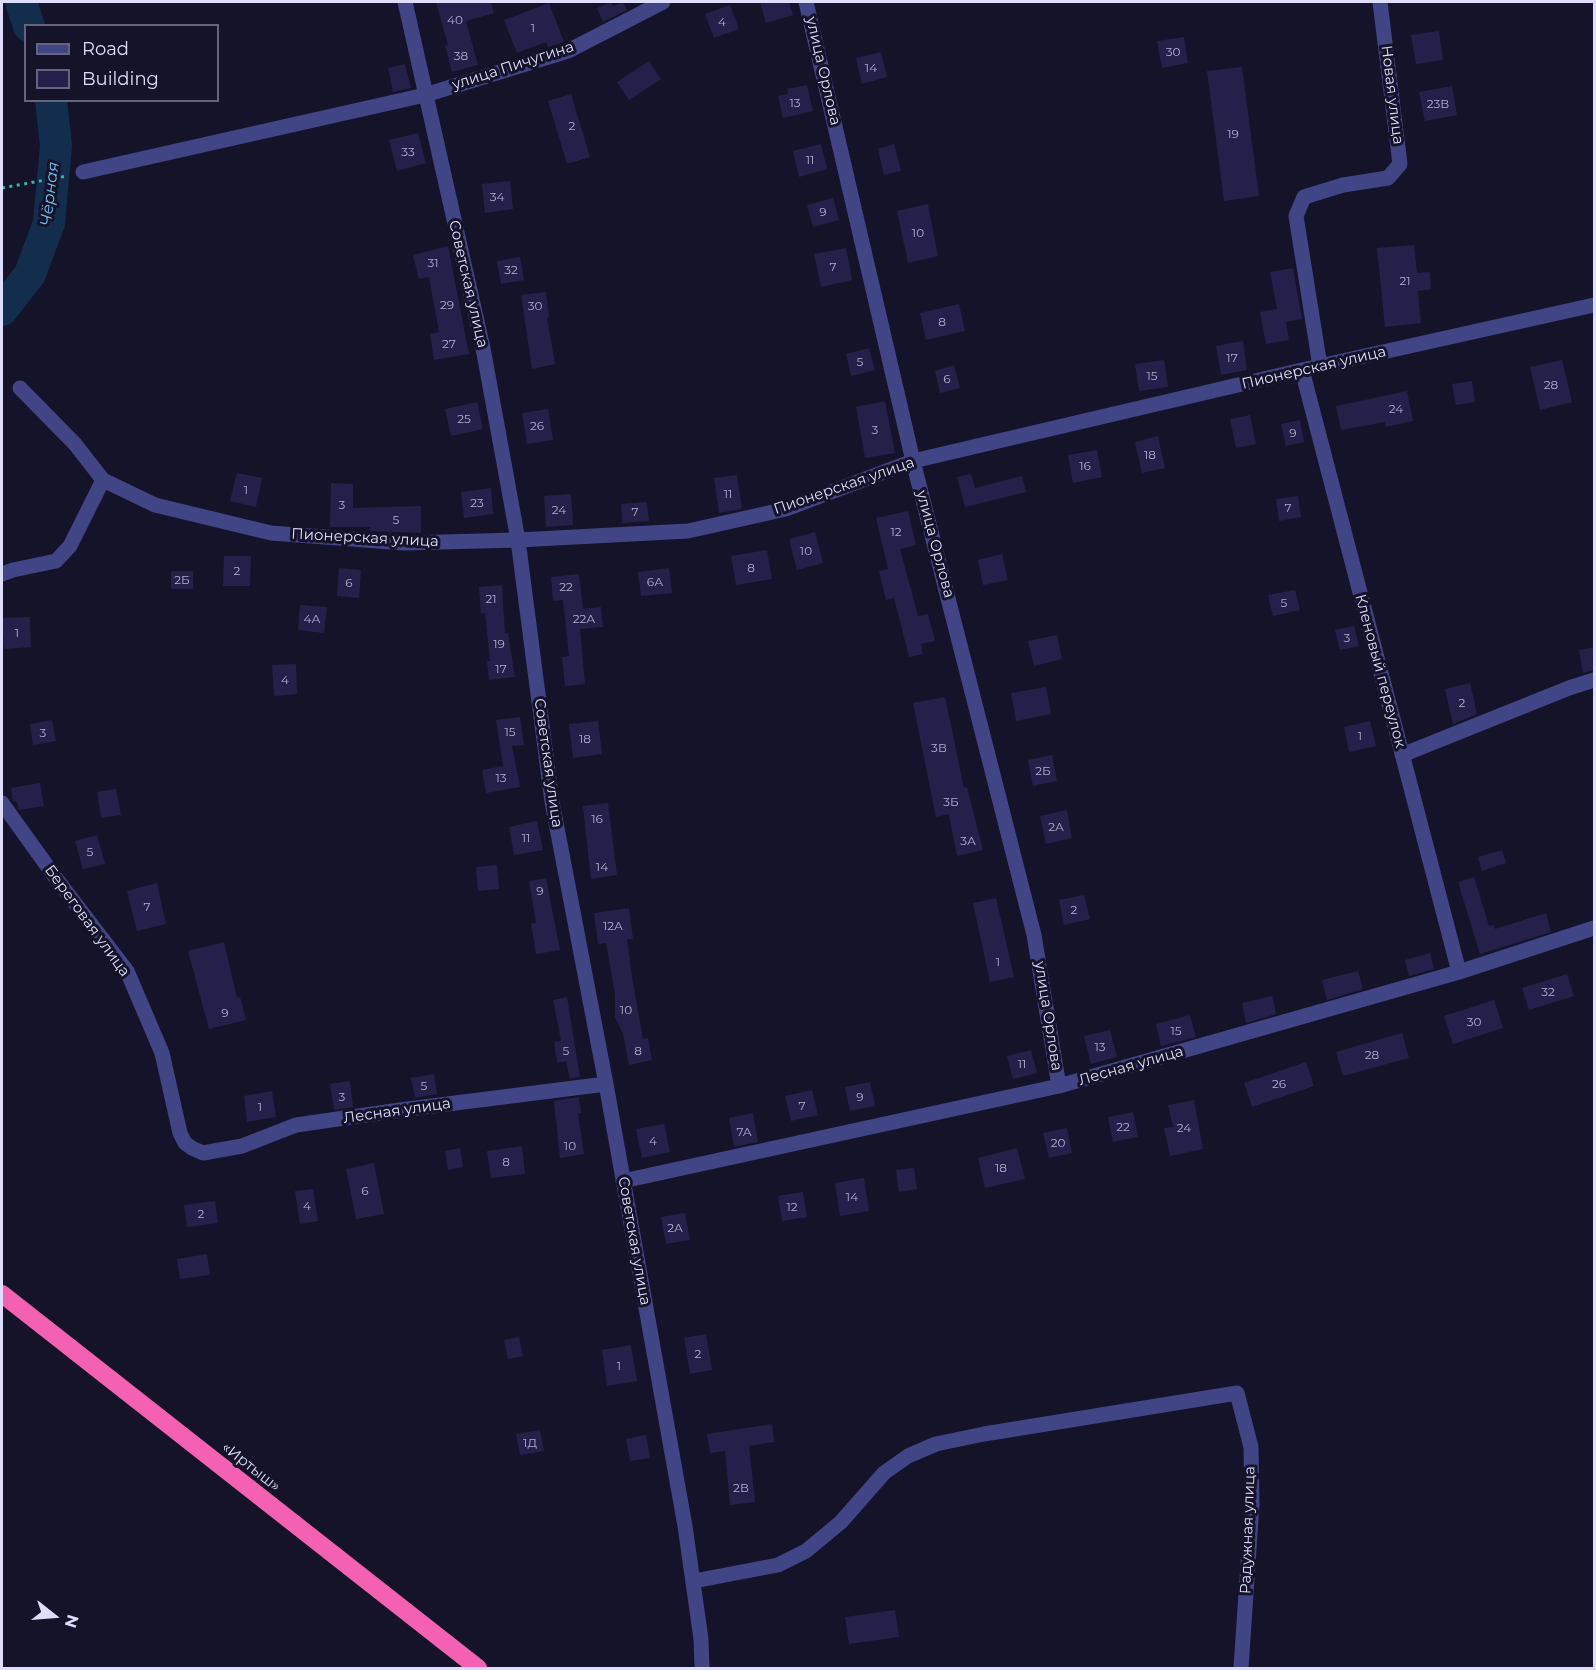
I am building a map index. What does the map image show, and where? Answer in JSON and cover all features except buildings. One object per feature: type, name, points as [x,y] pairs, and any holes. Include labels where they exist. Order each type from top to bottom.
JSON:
[{"type":"highway","name":"«Иртыш»","points":[[2,1294],[478,1668]]},
{"type":"street","name":"Советская улица","points":[[405,2],[483,348],[518,540],[552,802],[606,1084],[685,1526],[701,1639],[702,1668]]},
{"type":"street","name":"улица Пичугина","points":[[83,172],[425,95],[568,51],[663,2]]},
{"type":"street","name":"улица Орлова","points":[[807,2],[913,461],[1035,934],[1059,1086]]},
{"type":"street","name":"Новая улица","points":[[1320,366],[1296,216],[1304,197],[1343,185],[1388,178],[1400,164],[1380,2]]},
{"type":"street","name":"Пионерская улица","points":[[20,388],[75,444],[103,480],[155,505],[271,533],[405,543],[688,531],[786,509],[913,461],[1594,304]]},
{"type":"street","name":"Кленовый переулок","points":[[1302,370],[1459,972]]},
{"type":"street","points":[[2,574],[56,561],[70,546],[103,480]]},
{"type":"street","points":[[1402,755],[1557,692],[1594,680]]},
{"type":"street","name":"Береговая улица","points":[[2,803],[57,881],[127,971],[162,1053],[180,1132],[185,1143],[192,1148]]},
{"type":"street","name":"Лесная улица","points":[[623,1181],[1059,1086],[1459,972],[1594,928]]},
{"type":"street","name":"Лесная улица","points":[[192,1148],[203,1153],[243,1146],[296,1125],[606,1084]]},
{"type":"street","name":"Радужная улица","points":[[694,1581],[778,1565],[806,1551],[841,1522],[884,1473],[908,1456],[936,1444],[984,1434],[1237,1393],[1251,1447],[1252,1504],[1241,1668]]},
{"type":"path","points":[[2,188],[83,172]]},
{"type":"waterway","name":"Чёрная","points":[[21,2],[28,24]]},
{"type":"waterway","name":"Чёрная","points":[[2,310],[30,274],[49,223],[56,146],[51,102]]}]
